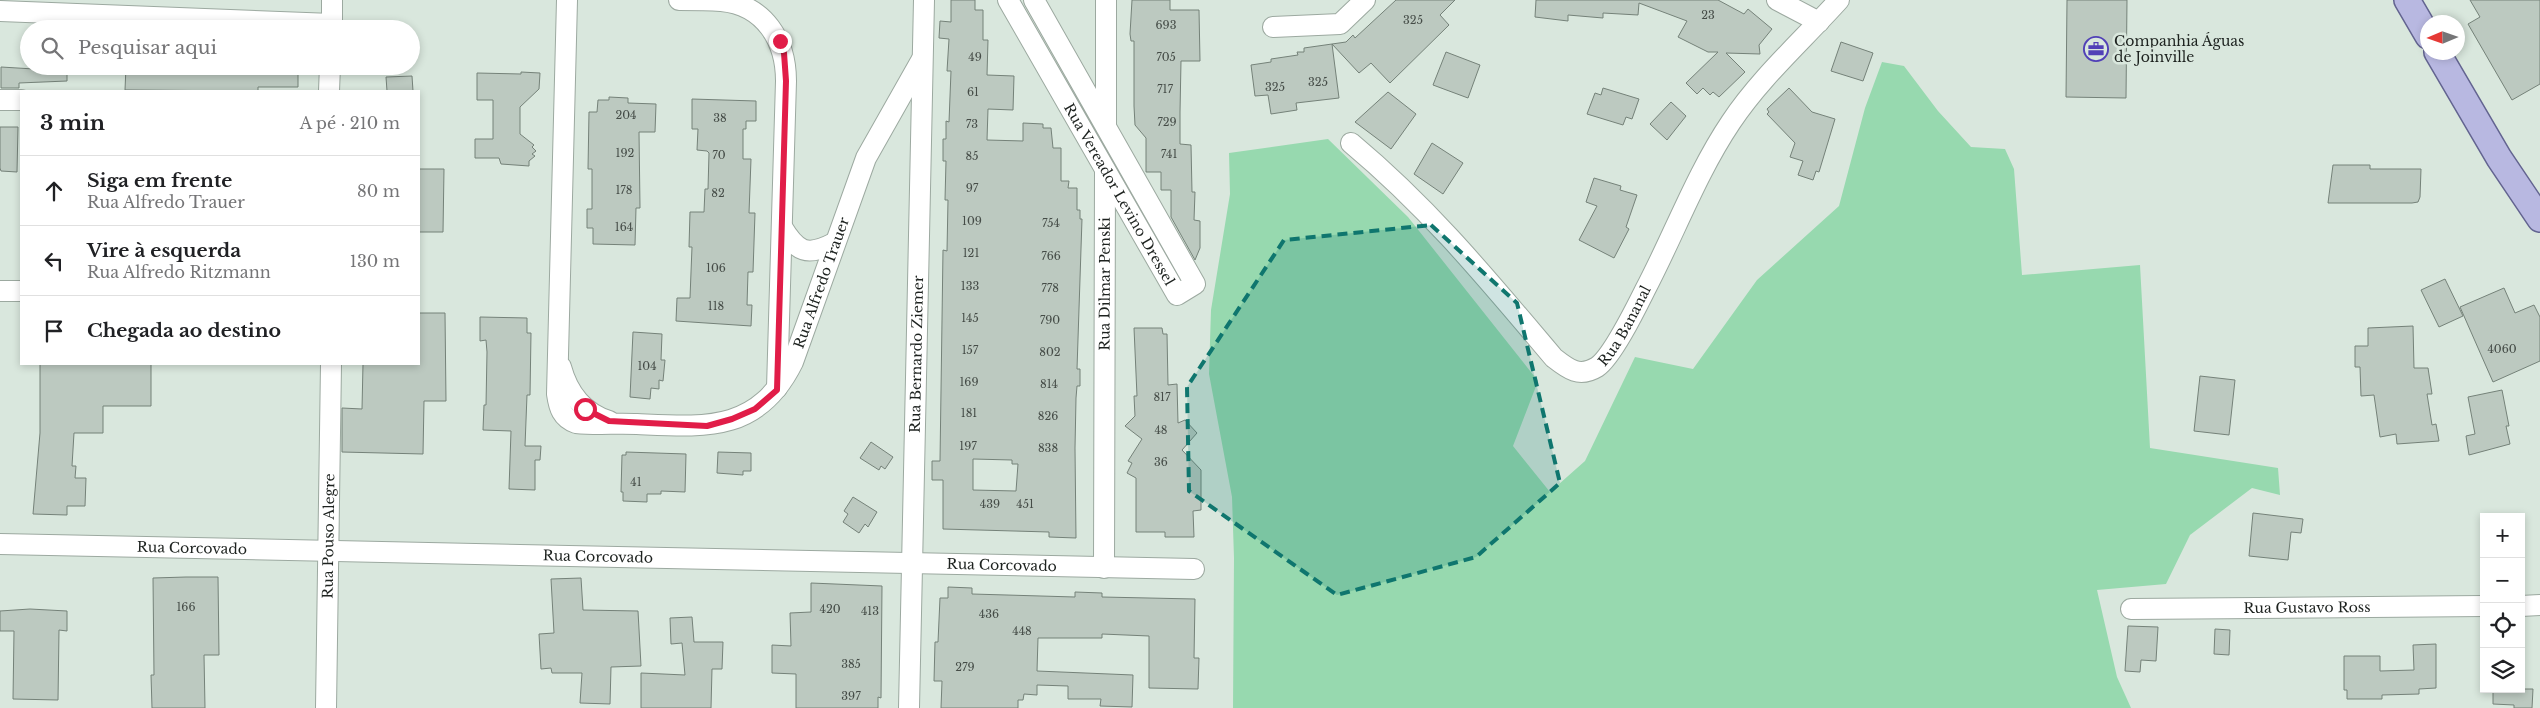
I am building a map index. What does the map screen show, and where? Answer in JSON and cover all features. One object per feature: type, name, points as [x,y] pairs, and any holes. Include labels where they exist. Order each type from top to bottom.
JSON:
[{"type":"main road","points":[[2407,0],[2420,22]]},
{"type":"main road","points":[[2442,60],[2499,158],[2540,219]]},
{"type":"street","points":[[332,0],[332,20]]},
{"type":"street","points":[[567,0],[557,394],[559,407],[564,416],[568,411],[585,409]]},
{"type":"street","points":[[679,0],[722,1],[748,8],[762,17],[780,41],[784,53],[786,81],[777,390]]},
{"type":"street","name":"Rua Bernardo Ziemer","points":[[909,708],[924,0]]},
{"type":"street","name":"Rua Vereador Levino Dressel","points":[[1008,0],[1176,296],[1195,284],[1034,0]]},
{"type":"street","name":"Rua Dilmar Penski","points":[[1104,568],[1106,0]]},
{"type":"street","points":[[1273,27],[1340,24],[1365,0]]},
{"type":"street","points":[[1777,0],[1819,22]]},
{"type":"street","name":"Rua Bananal","points":[[1351,143],[1424,209],[1554,358],[1569,370],[1582,373],[1598,366],[1622,332],[1655,271],[1713,151],[1731,122],[1752,95],[1839,0]]},
{"type":"street","points":[[0,11],[199,20]]},
{"type":"street","name":"Rua Alfredo Trauer","points":[[564,416],[576,423],[692,426],[720,424],[755,409],[777,390],[793,362],[866,158],[922,59]]},
{"type":"street","points":[[329,90],[330,75]]},
{"type":"street","points":[[0,100],[20,100]]},
{"type":"street","points":[[782,227],[791,242],[799,249],[820,251],[834,243]]},
{"type":"street","points":[[780,282],[787,295],[798,302],[806,301],[818,292]]},
{"type":"street","points":[[0,291],[20,291]]},
{"type":"street","points":[[558,352],[566,380],[585,409]]},
{"type":"street","name":"Rua Pouso Alegre","points":[[326,708],[331,365]]},
{"type":"street","name":"Rua Alfredo Trauer","points":[[585,409],[609,421],[626,423]]},
{"type":"street","name":"Rua Corcovado","points":[[0,544],[328,550],[912,565],[1194,569]]},
{"type":"street","points":[[2525,606],[2540,605]]},
{"type":"street","name":"Rua Gustavo Ross","points":[[2131,609],[2480,606]]},
{"type":"highlighted area","points":[[1431,225],[1517,303],[1560,483],[1476,557],[1337,595],[1189,491],[1187,387],[1284,240]]},
{"type":"green space","points":[[1882,62],[1904,66],[1938,111],[1971,147],[2005,149],[2014,169],[2022,275],[2140,265],[2150,448],[2278,468],[2280,495],[2252,488],[2190,535],[2166,584],[2097,590],[2117,677],[2131,708],[1233,708],[1234,558],[1232,497],[1209,374],[1211,310],[1230,194],[1229,153],[1328,139],[1408,217],[1538,381],[1513,446],[1550,492],[1585,461],[1635,357],[1693,369],[1757,280],[1839,206],[1865,108]]},
{"type":"building","points":[[951,0],[975,0],[975,10],[983,10],[983,40],[988,40],[987,75],[1014,76],[1013,110],[988,109],[987,140],[1023,141],[1023,123],[1043,124],[1043,128],[1051,128],[1053,148],[1061,148],[1061,181],[1069,181],[1068,188],[1077,188],[1077,210],[1080,210],[1080,219],[1082,219],[1077,369],[1080,369],[1080,386],[1077,386],[1076,398],[1075,448],[1076,538],[1049,537],[1049,532],[943,529],[943,480],[932,480],[932,461],[940,461],[943,250],[947,251],[948,200],[945,200],[946,161],[943,161],[943,139],[946,139],[946,121],[949,122],[951,71],[947,71],[949,39],[939,38],[940,21],[951,22]],"holes":[[[973,459],[1012,460],[1012,464],[1018,464],[1016,491],[973,490]]]},
{"type":"building","points":[[1132,0],[1170,0],[1170,10],[1199,10],[1200,61],[1181,61],[1180,112],[1180,144],[1191,145],[1192,192],[1195,192],[1194,220],[1200,221],[1200,248],[1195,260],[1171,217],[1171,190],[1161,190],[1161,172],[1146,172],[1146,138],[1135,125],[1134,41],[1131,41],[1130,34]]},
{"type":"building","points":[[1396,0],[1455,0],[1440,15],[1449,25],[1390,83],[1371,63],[1359,73],[1332,44],[1346,42],[1353,35],[1355,38]]},
{"type":"building","points":[[1536,0],[1718,0],[1744,14],[1748,9],[1772,29],[1759,45],[1760,54],[1726,53],[1745,72],[1719,97],[1713,92],[1710,95],[1703,88],[1697,94],[1686,83],[1718,52],[1708,52],[1678,37],[1687,21],[1639,3],[1638,15],[1603,13],[1603,18],[1568,15],[1568,21],[1535,17]]},
{"type":"building","name":"Companhia Águas de Joinville","points":[[2067,0],[2127,0],[2126,98],[2066,97]]},
{"type":"building","points":[[2470,0],[2540,0],[2540,84],[2512,100],[2468,24],[2480,17]]},
{"type":"building","points":[[1841,42],[1873,53],[1863,81],[1831,71]]},
{"type":"building","points":[[1332,44],[1339,98],[1296,103],[1297,110],[1271,114],[1268,95],[1255,96],[1251,65],[1271,62],[1271,59],[1298,55],[1297,52],[1304,52],[1304,48]]},
{"type":"building","points":[[1446,52],[1480,65],[1468,98],[1433,85]]},
{"type":"building","points":[[1,67],[20,68],[20,75],[67,75],[67,81],[19,83],[19,88],[1,88]]},
{"type":"building","points":[[521,72],[540,73],[539,89],[520,107],[520,134],[534,145],[532,147],[536,151],[532,154],[535,156],[529,161],[529,166],[501,164],[499,158],[475,158],[475,139],[493,139],[493,100],[477,100],[477,73],[521,74]]},
{"type":"building","points":[[126,75],[298,75],[298,87],[258,87],[258,90],[125,90]]},
{"type":"building","points":[[412,76],[413,90],[387,90],[386,77]]},
{"type":"building","points":[[1603,88],[1639,99],[1632,119],[1626,117],[1623,125],[1587,114],[1595,93],[1601,95]]},
{"type":"building","points":[[1789,88],[1812,112],[1835,119],[1819,172],[1816,171],[1813,180],[1798,175],[1803,161],[1790,157],[1795,143],[1767,114],[1769,112],[1767,109]]},
{"type":"building","points":[[1388,92],[1416,114],[1391,149],[1355,122]]},
{"type":"building","points":[[609,97],[628,98],[628,103],[656,104],[655,132],[639,132],[640,208],[636,208],[635,245],[593,244],[593,228],[587,228],[587,209],[592,209],[592,169],[588,169],[589,112],[597,112],[598,100],[609,100]]},
{"type":"building","points":[[692,99],[756,101],[756,121],[746,121],[746,129],[743,129],[743,159],[751,159],[749,213],[755,213],[753,272],[748,272],[747,305],[752,305],[751,326],[676,321],[677,298],[690,298],[692,247],[689,247],[690,212],[704,212],[705,189],[708,189],[709,153],[697,150],[698,129],[692,129]]},
{"type":"building","points":[[1671,102],[1686,116],[1667,140],[1650,124]]},
{"type":"building","points":[[0,127],[18,127],[17,172],[1,171]]},
{"type":"building","points":[[1432,143],[1463,163],[1443,194],[1414,174]]},
{"type":"building","points":[[2333,165],[2370,165],[2370,169],[2421,169],[2420,197],[2418,202],[2328,203]]},
{"type":"building","points":[[420,169],[444,169],[443,232],[420,232]]},
{"type":"building","points":[[1594,178],[1621,186],[1620,190],[1637,195],[1626,227],[1629,229],[1614,258],[1579,240],[1597,206],[1586,202]]},
{"type":"building","points":[[2445,279],[2463,316],[2439,327],[2421,290]]},
{"type":"building","points":[[2504,288],[2515,313],[2534,305],[2540,317],[2540,361],[2493,382],[2460,307]]},
{"type":"building","points":[[420,313],[445,313],[446,401],[424,401],[423,454],[342,452],[342,408],[362,409],[363,365],[420,365]]},
{"type":"building","points":[[480,317],[527,318],[527,333],[531,333],[530,395],[527,395],[525,446],[541,446],[540,460],[535,460],[535,490],[509,489],[511,431],[483,430],[484,405],[486,405],[487,352],[486,340],[480,341]]},
{"type":"building","points":[[2413,326],[2414,368],[2428,368],[2432,394],[2427,394],[2432,425],[2436,424],[2439,441],[2397,444],[2396,434],[2380,437],[2374,395],[2361,396],[2360,367],[2355,367],[2355,346],[2368,346],[2368,328]]},
{"type":"building","points":[[1134,328],[1162,328],[1163,334],[1167,334],[1168,385],[1177,384],[1178,423],[1185,420],[1197,433],[1182,450],[1201,470],[1201,510],[1193,511],[1194,537],[1165,537],[1165,532],[1136,532],[1136,478],[1127,473],[1132,463],[1128,461],[1142,439],[1125,426],[1135,416],[1134,396],[1137,396]]},
{"type":"building","points":[[633,332],[662,334],[661,360],[665,360],[663,381],[659,380],[659,389],[651,388],[650,399],[630,397]]},
{"type":"building","points":[[40,365],[151,365],[151,406],[103,406],[103,433],[74,433],[72,466],[76,466],[75,478],[86,478],[85,506],[67,506],[67,515],[33,514],[40,433]]},
{"type":"building","points":[[2200,376],[2235,380],[2229,435],[2194,431]]},
{"type":"building","points":[[2502,390],[2509,426],[2506,426],[2510,444],[2469,455],[2466,436],[2475,434],[2468,397]]},
{"type":"building","points":[[871,442],[893,457],[885,469],[881,466],[879,470],[860,458]]},
{"type":"building","points":[[626,452],[686,454],[685,492],[661,491],[661,494],[647,494],[647,502],[623,501],[623,492],[621,492],[622,455],[626,455]]},
{"type":"building","points":[[718,452],[751,453],[751,471],[743,471],[743,475],[717,473]]},
{"type":"building","points":[[853,497],[877,512],[868,527],[865,524],[859,533],[843,522],[848,514],[844,511]]},
{"type":"building","points":[[2253,513],[2303,519],[2301,533],[2291,532],[2288,560],[2249,556]]},
{"type":"building","points":[[218,577],[219,655],[204,655],[205,708],[152,708],[151,675],[154,675],[153,578]]},
{"type":"building","points":[[581,578],[583,610],[638,611],[641,666],[611,667],[610,704],[580,703],[582,673],[552,673],[551,668],[541,669],[539,634],[554,633],[551,579]]},
{"type":"building","points":[[811,583],[882,586],[881,698],[878,697],[878,708],[796,708],[796,674],[772,673],[772,645],[791,646],[790,613],[811,612]]},
{"type":"building","points":[[948,587],[972,588],[972,594],[1075,597],[1075,592],[1102,593],[1102,597],[1195,599],[1194,658],[1199,658],[1198,689],[1149,688],[1149,636],[1102,634],[1102,638],[1038,638],[1037,671],[1133,675],[1132,707],[1100,706],[1101,699],[1068,699],[1068,686],[1037,685],[1037,695],[1024,694],[1023,700],[1018,700],[1018,708],[941,708],[942,681],[934,681],[935,642],[938,642],[940,598],[948,598]]},
{"type":"building","points":[[30,609],[67,611],[67,631],[59,630],[58,700],[13,699],[14,631],[0,631],[0,611]]},
{"type":"building","points":[[692,617],[694,642],[723,642],[722,669],[712,669],[711,708],[641,708],[641,673],[685,675],[682,643],[671,644],[670,618]]},
{"type":"building","points":[[2128,626],[2158,627],[2156,661],[2141,660],[2140,672],[2125,671]]},
{"type":"building","points":[[2215,629],[2230,630],[2229,655],[2214,654]]},
{"type":"building","points":[[2436,644],[2436,688],[2419,689],[2419,694],[2382,695],[2382,699],[2347,699],[2347,690],[2344,690],[2344,656],[2380,656],[2380,671],[2414,670],[2413,645]]},
{"type":"building","points":[[2525,689],[2533,689],[2532,708],[2514,708],[2514,705],[2493,704],[2493,693],[2525,693]]},
{"type":"place","name":"Companhia Águas de Joinville","points":[[2096,49]]},
{"type":"route","points":[[585,409],[609,421],[707,426],[720,424],[755,409],[777,390],[786,81],[786,65],[780,41]]}]
